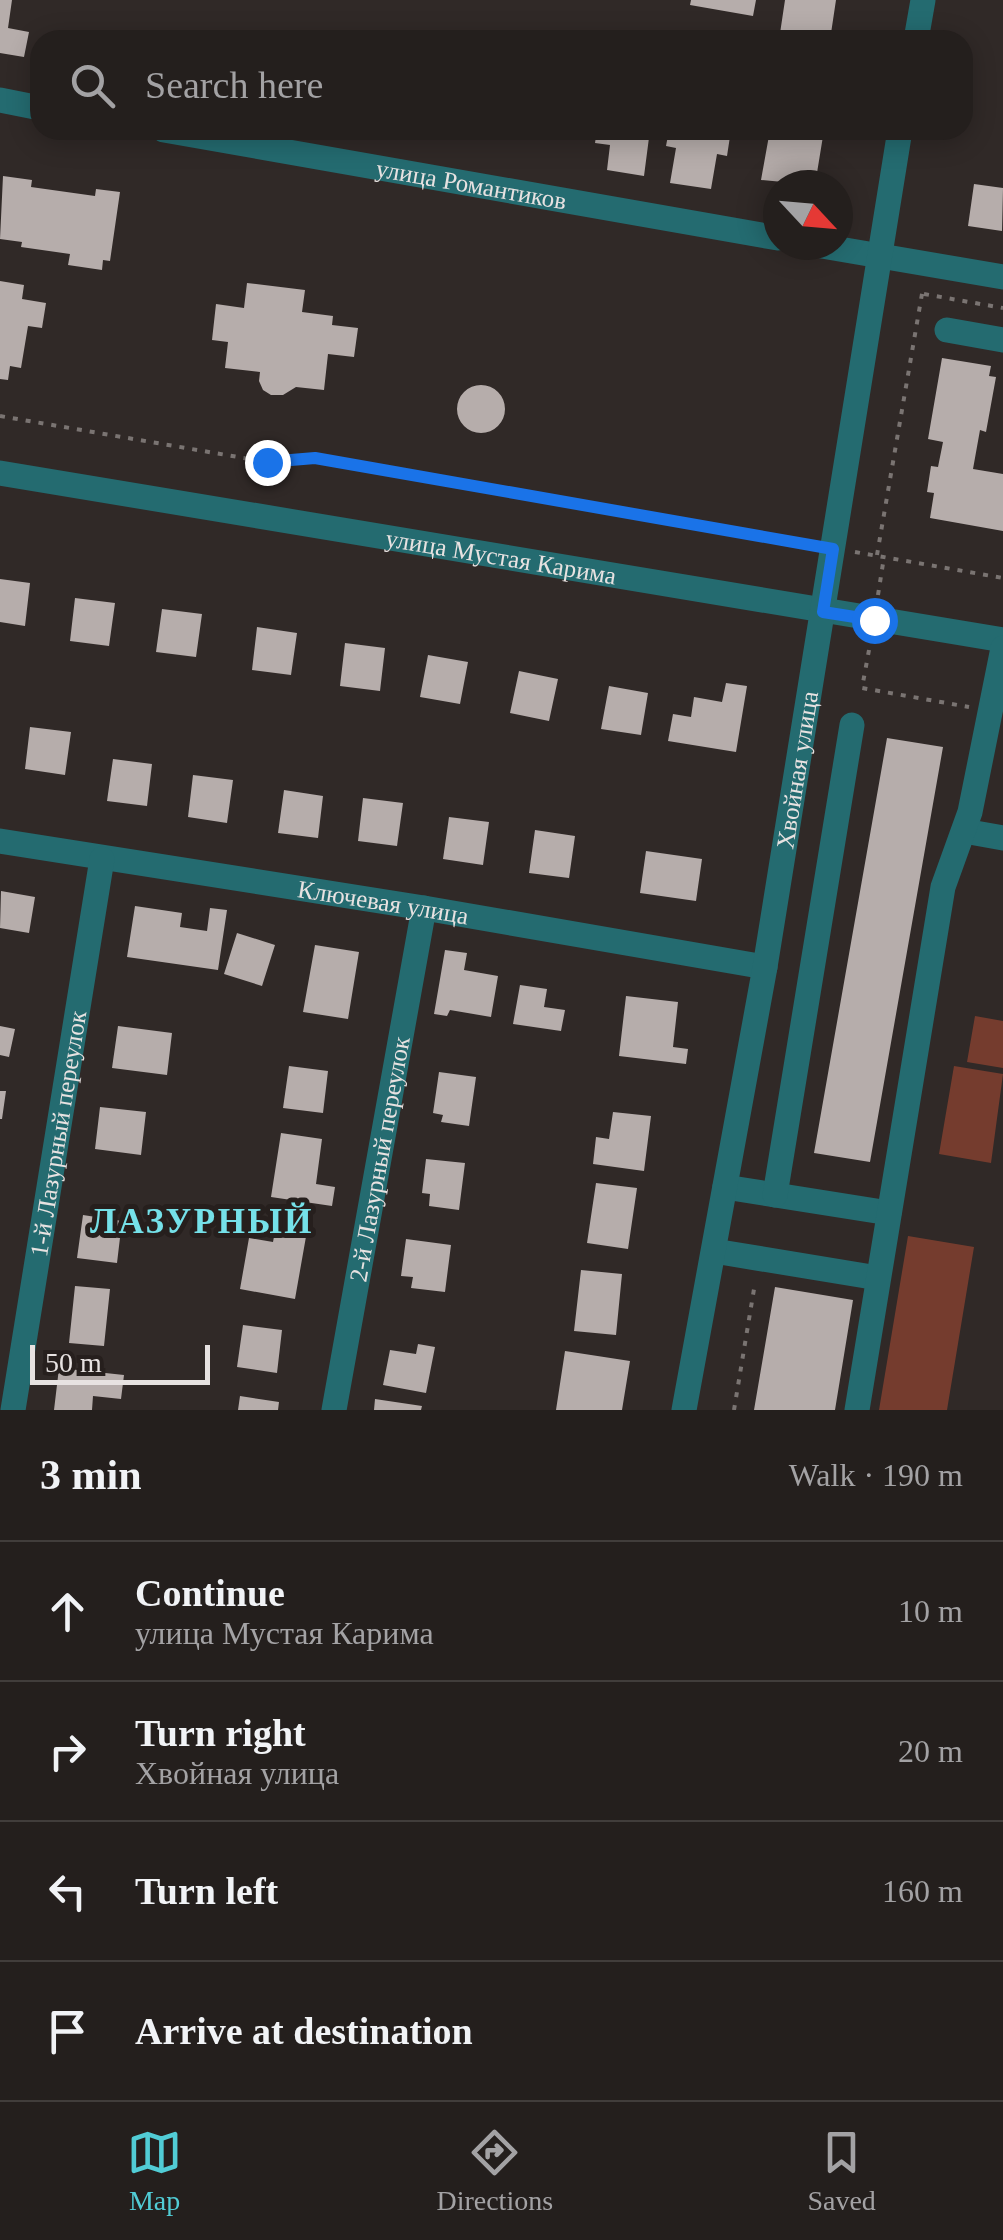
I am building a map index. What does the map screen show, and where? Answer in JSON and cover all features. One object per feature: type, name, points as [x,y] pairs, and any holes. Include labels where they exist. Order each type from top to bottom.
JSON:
[{"type":"street","points":[[918,30],[923,0]]},
{"type":"street","points":[[0,100],[30,106]]},
{"type":"street","name":"улица Романтиков","points":[[221,140],[763,235]]},
{"type":"street","name":"Хвойная улица","points":[[684,1410],[765,967],[898,140]]},
{"type":"street","points":[[853,252],[1003,277]]},
{"type":"street","points":[[947,330],[1003,340]]},
{"type":"street","name":"улица Мустая Карима","points":[[0,472],[1003,640]]},
{"type":"street","points":[[856,1410],[946,870],[964,831],[1003,648]]},
{"type":"street","points":[[775,1195],[852,725]]},
{"type":"street","points":[[964,831],[1003,838]]},
{"type":"street","name":"Ключевая улица","points":[[0,841],[765,967]]},
{"type":"street","name":"1-й Лазурный переулок","points":[[13,1410],[102,858]]},
{"type":"street","name":"2-й Лазурный переулок","points":[[334,1410],[424,908]]},
{"type":"street","points":[[725,1186],[889,1213]]},
{"type":"street","points":[[714,1251],[878,1278]]},
{"type":"path","points":[[877,556],[927,264]]},
{"type":"path","points":[[922,294],[1003,308]]},
{"type":"path","points":[[0,416],[267,462],[315,458],[1003,578]]},
{"type":"path","points":[[878,595],[884,558]]},
{"type":"path","points":[[868,650],[862,688],[990,711]]},
{"type":"path","points":[[734,1410],[759,1258]]},
{"type":"shaded area","points":[[975,1016],[1003,1021],[1003,1068],[967,1062]]},
{"type":"shaded area","points":[[954,1066],[1003,1074],[991,1163],[939,1154]]},
{"type":"shaded area","points":[[908,1236],[974,1247],[947,1410],[879,1410]]},
{"type":"building","points":[[0,0],[12,0],[8,28],[29,32],[24,57],[0,53]]},
{"type":"building","points":[[691,0],[756,0],[753,16],[690,5]]},
{"type":"building","points":[[785,0],[836,0],[832,30],[780,30]]},
{"type":"building","points":[[649,140],[644,176],[607,170],[610,145],[595,143]]},
{"type":"building","points":[[667,140],[729,140],[727,156],[717,154],[711,189],[670,183],[676,148],[666,146]]},
{"type":"building","points":[[768,140],[822,140],[817,170],[763,170],[761,180]]},
{"type":"building","points":[[3,176],[32,180],[31,187],[95,196],[96,189],[120,192],[110,261],[103,260],[102,270],[68,265],[70,254],[21,247],[22,242],[0,239]]},
{"type":"building","points":[[974,184],[1003,188],[1002,231],[968,226]]},
{"type":"building","points":[[0,281],[24,285],[22,299],[46,303],[42,328],[28,326],[21,368],[10,366],[8,380],[0,379]]},
{"type":"building","points":[[247,283],[305,290],[302,312],[333,316],[332,325],[358,328],[354,357],[328,354],[324,390],[296,387],[283,395],[271,395],[263,390],[260,372],[225,368],[228,342],[212,340],[216,304],[244,308]]},
{"type":"building","points":[[942,358],[991,366],[989,376],[996,377],[986,432],[980,430],[973,469],[1003,474],[1003,531],[930,518],[934,493],[927,492],[931,466],[938,467],[943,442],[928,439]]},
{"type":"building","points":[[481,385],[498,392],[505,409],[498,426],[481,433],[464,426],[457,409],[464,392]]},
{"type":"building","points":[[0,579],[30,583],[25,626],[0,622]]},
{"type":"building","points":[[75,598],[115,603],[109,646],[70,641]]},
{"type":"building","points":[[162,609],[202,614],[196,657],[156,652]]},
{"type":"building","points":[[257,627],[297,633],[291,675],[252,670]]},
{"type":"building","points":[[345,643],[385,648],[380,691],[340,686]]},
{"type":"building","points":[[428,655],[468,662],[460,704],[420,697]]},
{"type":"building","points":[[519,671],[558,679],[549,721],[510,713]]},
{"type":"building","points":[[726,683],[747,686],[736,752],[668,741],[673,714],[691,717],[694,697],[722,702]]},
{"type":"building","points":[[609,686],[648,693],[641,735],[601,729]]},
{"type":"building","points":[[30,727],[71,732],[65,775],[25,769]]},
{"type":"building","points":[[887,738],[943,747],[870,1162],[814,1153]]},
{"type":"building","points":[[113,759],[152,764],[147,806],[107,801]]},
{"type":"building","points":[[193,775],[233,780],[227,823],[188,817]]},
{"type":"building","points":[[284,790],[323,796],[318,838],[278,833]]},
{"type":"building","points":[[363,798],[403,803],[397,846],[358,841]]},
{"type":"building","points":[[449,817],[489,822],[483,865],[443,859]]},
{"type":"building","points":[[535,830],[575,836],[569,878],[529,873]]},
{"type":"building","points":[[646,851],[702,859],[696,901],[640,893]]},
{"type":"building","points":[[1,891],[35,897],[29,933],[0,928]]},
{"type":"building","points":[[135,906],[182,913],[180,927],[207,931],[210,908],[227,910],[218,970],[127,957]]},
{"type":"building","points":[[237,933],[275,945],[262,986],[224,974]]},
{"type":"building","points":[[315,945],[359,952],[348,1019],[303,1012]]},
{"type":"building","points":[[445,950],[467,953],[464,970],[498,976],[491,1017],[450,1010],[447,1016],[434,1014]]},
{"type":"building","points":[[520,985],[547,989],[544,1007],[565,1010],[561,1031],[513,1024]]},
{"type":"building","points":[[626,996],[678,1002],[673,1047],[688,1049],[686,1064],[619,1056]]},
{"type":"building","points":[[0,1026],[15,1029],[9,1057],[0,1055]]},
{"type":"building","points":[[118,1026],[172,1033],[167,1075],[112,1068]]},
{"type":"building","points":[[289,1066],[328,1071],[323,1113],[283,1108]]},
{"type":"building","points":[[439,1072],[476,1077],[469,1126],[441,1122],[443,1115],[433,1113]]},
{"type":"building","points":[[0,1091],[6,1091],[2,1119],[0,1119]]},
{"type":"building","points":[[100,1107],[146,1112],[141,1155],[95,1149]]},
{"type":"building","points":[[613,1112],[651,1116],[644,1171],[593,1164],[596,1137],[609,1139]]},
{"type":"building","points":[[281,1133],[322,1139],[316,1184],[335,1187],[332,1206],[271,1197]]},
{"type":"building","points":[[426,1159],[465,1163],[459,1210],[429,1206],[430,1194],[422,1193]]},
{"type":"building","points":[[596,1183],[637,1188],[628,1249],[587,1243]]},
{"type":"building","points":[[83,1215],[122,1221],[117,1263],[77,1258]]},
{"type":"building","points":[[276,1226],[307,1231],[295,1299],[240,1289],[249,1238],[273,1242]]},
{"type":"building","points":[[406,1239],[451,1245],[445,1292],[411,1288],[413,1277],[401,1276]]},
{"type":"building","points":[[581,1270],[622,1274],[616,1335],[574,1331]]},
{"type":"building","points":[[75,1286],[110,1289],[104,1346],[69,1343]]},
{"type":"building","points":[[775,1287],[853,1300],[835,1410],[754,1410]]},
{"type":"building","points":[[243,1325],[282,1330],[277,1373],[237,1367]]},
{"type":"building","points":[[418,1344],[435,1347],[426,1393],[383,1385],[390,1350],[416,1354]]},
{"type":"building","points":[[565,1351],[630,1361],[622,1410],[556,1410]]},
{"type":"building","points":[[59,1368],[124,1375],[121,1399],[93,1396],[92,1410],[54,1410]]},
{"type":"building","points":[[240,1396],[279,1402],[278,1410],[238,1410]]},
{"type":"building","points":[[375,1399],[422,1406],[421,1410],[374,1410]]},
{"type":"district","name":"ЛАЗУРНЫЙ","points":[[202,1221]]},
{"type":"route","points":[[267,462],[315,458],[833,549],[823,612],[874,620]]}]
